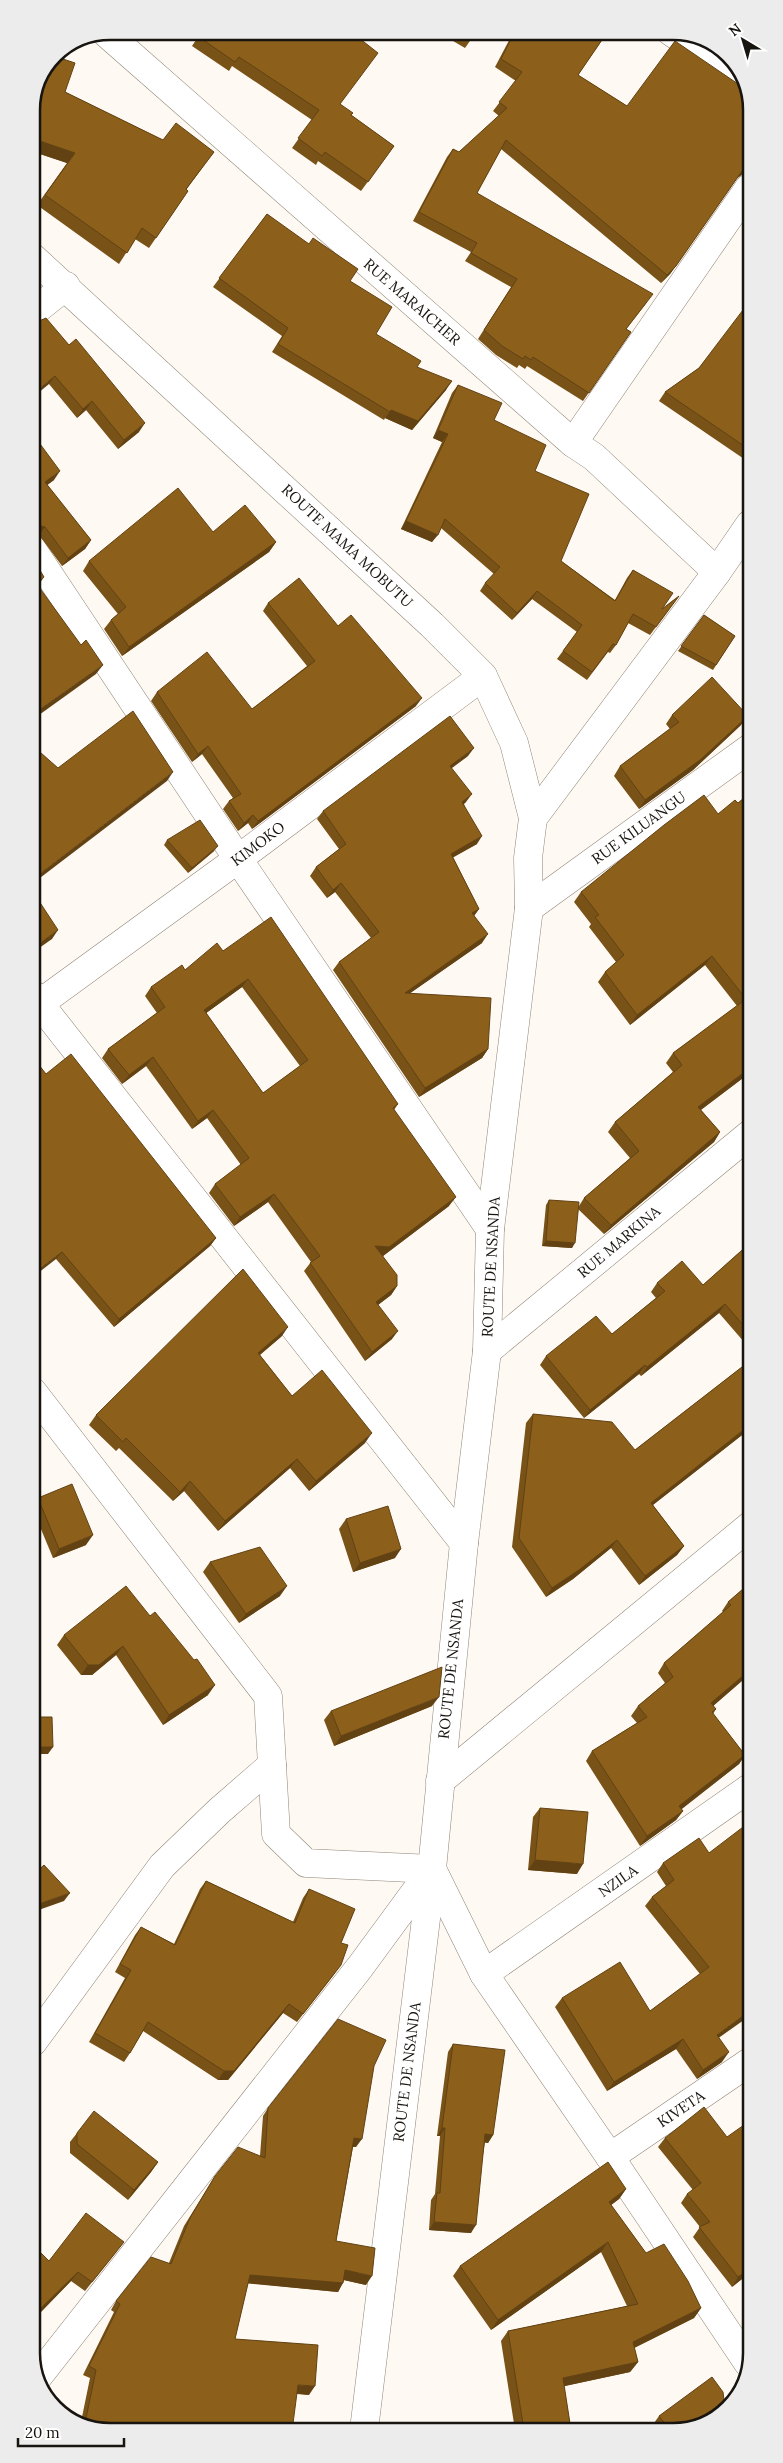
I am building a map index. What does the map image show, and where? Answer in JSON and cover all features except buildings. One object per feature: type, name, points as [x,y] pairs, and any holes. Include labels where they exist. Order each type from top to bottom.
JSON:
[{"type":"street","name":"RUE MARAICHER","points":[[114,40],[573,443],[594,457],[717,572]]},
{"type":"street","points":[[683,41],[733,75]]},
{"type":"street","points":[[573,443],[743,197]]},
{"type":"street","name":"ROUTE MAMA MOBUTU","points":[[40,264],[432,625],[483,676],[514,742],[532,818],[528,858],[528,908]]},
{"type":"street","points":[[40,307],[66,286]]},
{"type":"street","points":[[532,818],[717,572],[743,534]]},
{"type":"street","points":[[40,561],[238,859],[490,1229]]},
{"type":"street","name":"KIMOKO","points":[[40,998],[238,859],[483,676]]},
{"type":"street","name":"RUE KILUANGU","points":[[528,908],[743,753]]},
{"type":"street","name":"ROUTE DE NSANDA","points":[[365,2423],[432,1869],[464,1543],[488,1351],[490,1229],[528,908]]},
{"type":"street","points":[[40,1010],[464,1543]]},
{"type":"street","name":"RUE MARKINA","points":[[488,1351],[743,1140]]},
{"type":"street","points":[[40,1401],[268,1696],[276,1834],[306,1863],[432,1869]]},
{"type":"street","points":[[440,1781],[743,1531]]},
{"type":"street","points":[[40,2034],[162,1866],[218,1811],[272,1765]]},
{"type":"street","name":"NZILA","points":[[484,1974],[743,1793]]},
{"type":"street","points":[[432,1869],[484,1974],[743,2347]]},
{"type":"street","points":[[42,2371],[354,1975],[432,1869]]},
{"type":"street","name":"KIVETA","points":[[610,2157],[743,2066]]}]
